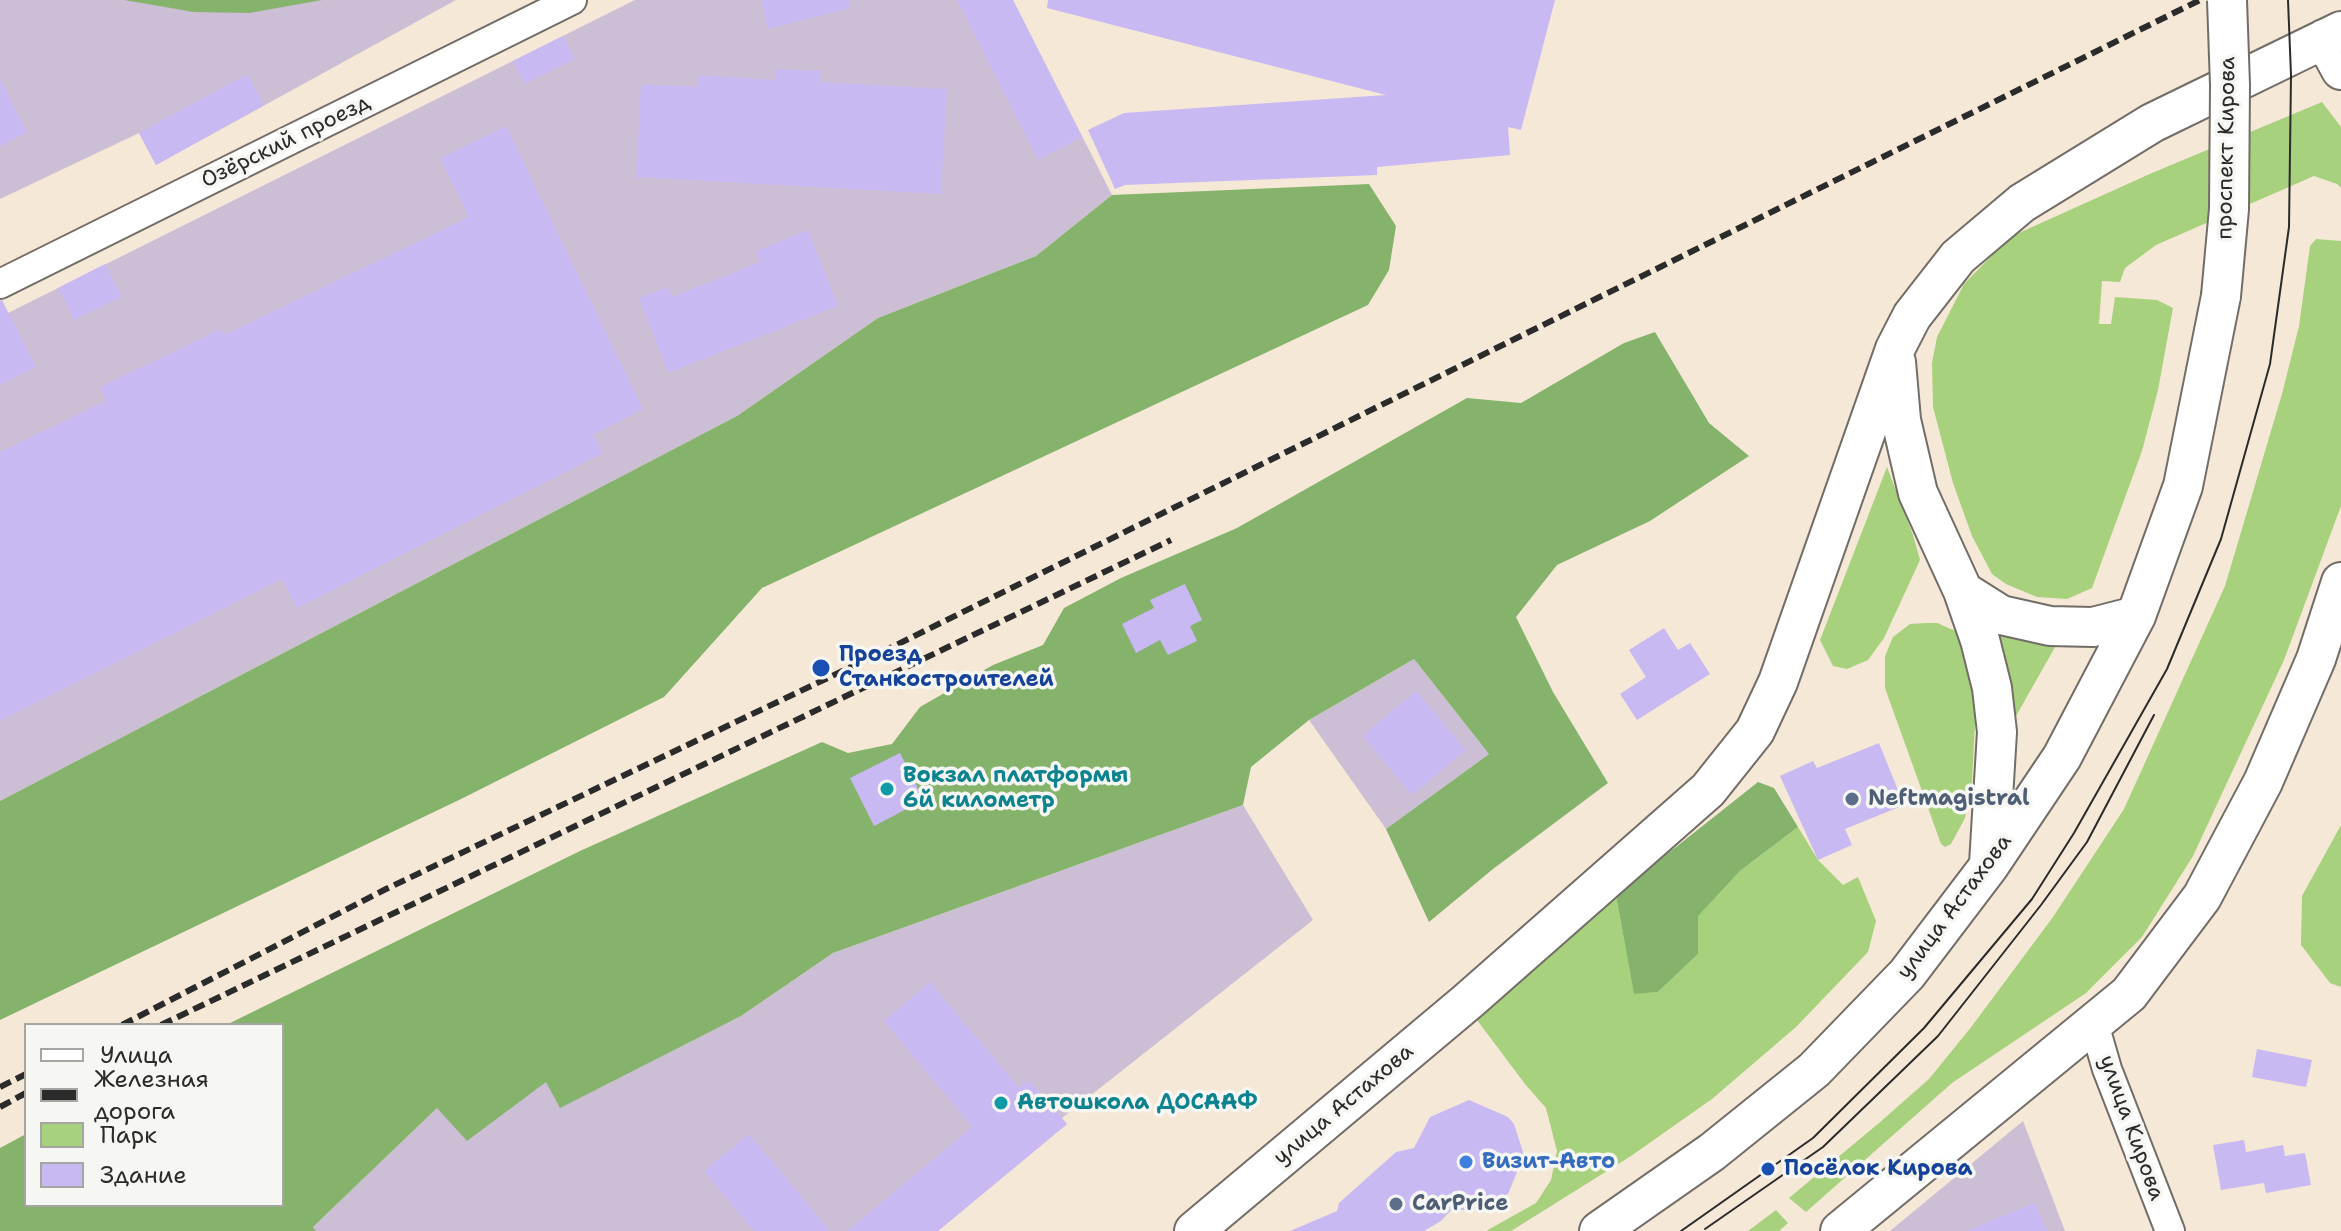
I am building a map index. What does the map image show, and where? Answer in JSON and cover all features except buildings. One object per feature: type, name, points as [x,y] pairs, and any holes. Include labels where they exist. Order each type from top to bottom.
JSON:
[{"type":"main road","name":"проспект Кирова","points":[[2221,296],[2229,209],[2227,0]]},
{"type":"main road","points":[[1989,866],[1997,732],[1992,688],[1963,591],[1918,493],[1901,420],[1895,349],[1912,316],[1958,257],[2022,203],[2152,123],[2335,47]]},
{"type":"main road","name":"улица Астахова","points":[[1599,1231],[1712,1152],[1814,1070],[1907,974],[1989,866],[2062,757],[2136,616],[2183,486],[2221,296]]},
{"type":"main road","name":"улица Астахова","points":[[1194,1231],[1467,1002],[1708,790],[1755,731],[1778,682],[1895,349]]},
{"type":"main road","points":[[1840,1231],[2129,994],[2202,897],[2263,782],[2316,659],[2341,582]]},
{"type":"main road","points":[[1963,591],[2001,615],[2050,626],[2093,627],[2136,616]]},
{"type":"street","name":"Озёрский проезд","points":[[0,284],[572,0]]},
{"type":"street","name":"улица Кирова","points":[[2094,1024],[2107,1069],[2170,1231]]},
{"type":"shaded area","points":[[0,0],[456,0],[156,165],[139,133],[0,199]]},
{"type":"shaded area","points":[[635,0],[1013,0],[1112,195],[1036,256],[878,318],[737,416],[0,801],[0,317]]},
{"type":"shaded area","points":[[1414,659],[1489,754],[1386,829],[1309,720]]},
{"type":"shaded area","points":[[1243,805],[1313,920],[1062,1118],[1067,1124],[938,1231],[316,1231],[313,1227],[437,1108],[547,1081],[560,1107],[741,1016],[833,953]]},
{"type":"shaded area","points":[[2023,1121],[2065,1231],[1890,1231]]},
{"type":"green space","points":[[124,0],[322,0],[249,13],[194,12]]},
{"type":"green space","points":[[2322,102],[2341,127],[2341,188],[2314,176],[2156,245],[2125,268],[2120,282],[2102,281],[2099,324],[2111,324],[2115,297],[2157,300],[2173,308],[2158,390],[2142,451],[2092,588],[2067,599],[2037,597],[2006,584],[1992,574],[1972,536],[1953,483],[1933,407],[1932,363],[1937,337],[1964,284],[2010,237]]},
{"type":"green space","points":[[1369,184],[1396,226],[1389,270],[1368,305],[762,588],[664,697],[461,799],[0,1020],[0,801],[737,416],[878,318],[1036,256],[1112,195]]},
{"type":"green space","points":[[2316,239],[2341,241],[2341,506],[2284,660],[2193,856],[2142,937],[2086,993],[1952,1083],[1806,1212],[1789,1198],[1929,1079],[2053,917],[2124,809],[2225,586],[2282,394],[2299,326],[2310,246]]},
{"type":"green space","points":[[1655,332],[1709,423],[1749,456],[1650,521],[1557,565],[1516,617],[1553,692],[1608,783],[1493,869],[1429,922],[1386,829],[1489,754],[1414,659],[1309,720],[1251,767],[1243,805],[833,953],[741,1016],[560,1108],[546,1082],[467,1141],[437,1108],[313,1227],[316,1231],[0,1231],[0,1148],[24,1135],[24,1207],[284,1207],[284,1023],[230,1023],[580,851],[822,742],[848,753],[892,744],[920,707],[993,665],[1043,645],[1064,608],[1121,578],[1237,528],[1467,398],[1521,403],[1624,343]]},
{"type":"green space","points":[[1887,467],[1920,560],[1884,638],[1868,660],[1847,669],[1833,666],[1820,640]]},
{"type":"green space","points":[[1937,623],[1958,632],[1978,667],[1972,782],[1965,818],[1951,844],[1945,847],[1941,844],[1885,688],[1885,656],[1893,637],[1910,624]]},
{"type":"green space","points":[[2000,633],[2063,633],[2007,732]]},
{"type":"green space","points":[[1758,782],[1774,788],[1798,827],[1740,871],[1698,916],[1698,954],[1658,992],[1634,994],[1615,890],[1676,847]]},
{"type":"green space","points":[[2341,825],[2341,987],[2330,983],[2301,945],[2302,896]]},
{"type":"green space","points":[[1798,827],[1818,860],[1843,885],[1858,877],[1876,921],[1868,952],[1796,1027],[1712,1099],[1631,1156],[1511,1231],[1486,1231],[1536,1203],[1551,1180],[1557,1151],[1546,1108],[1477,1020],[1493,993],[1615,890],[1634,993],[1658,992],[1698,954],[1697,916],[1740,871]]},
{"type":"green space","points":[[1776,1210],[1788,1223],[1779,1231],[1748,1231]]},
{"type":"tram line","points":[[1681,1231],[1813,1138],[1924,1028],[2032,899],[2074,833],[2167,669],[2221,539],[2270,364],[2289,227],[2291,75],[2288,0]]},
{"type":"tram line","points":[[1705,1229],[1823,1147],[1938,1036],[2087,842],[2154,715]]},
{"type":"railway","points":[[126,1023],[386,889],[880,653],[2200,0]]},
{"type":"railway","points":[[165,1023],[1171,540]]},
{"type":"railway","points":[[0,1087],[24,1075]]},
{"type":"railway","points":[[0,1107],[24,1094]]},
{"type":"place","name":"Проезд Станкостроителей","points":[[821,668]]},
{"type":"place","name":"Вокзал платформы 6й километр","points":[[887,789]]},
{"type":"place","name":"Neftmagistral","points":[[1852,799]]},
{"type":"place","name":"Автошкола ДОСААФ","points":[[1001,1103]]},
{"type":"place","name":"Визит-Авто","points":[[1466,1162]]},
{"type":"place","name":"Посёлок Кирова","points":[[1768,1169]]},
{"type":"place","name":"CarPrice","points":[[1396,1204]]}]
